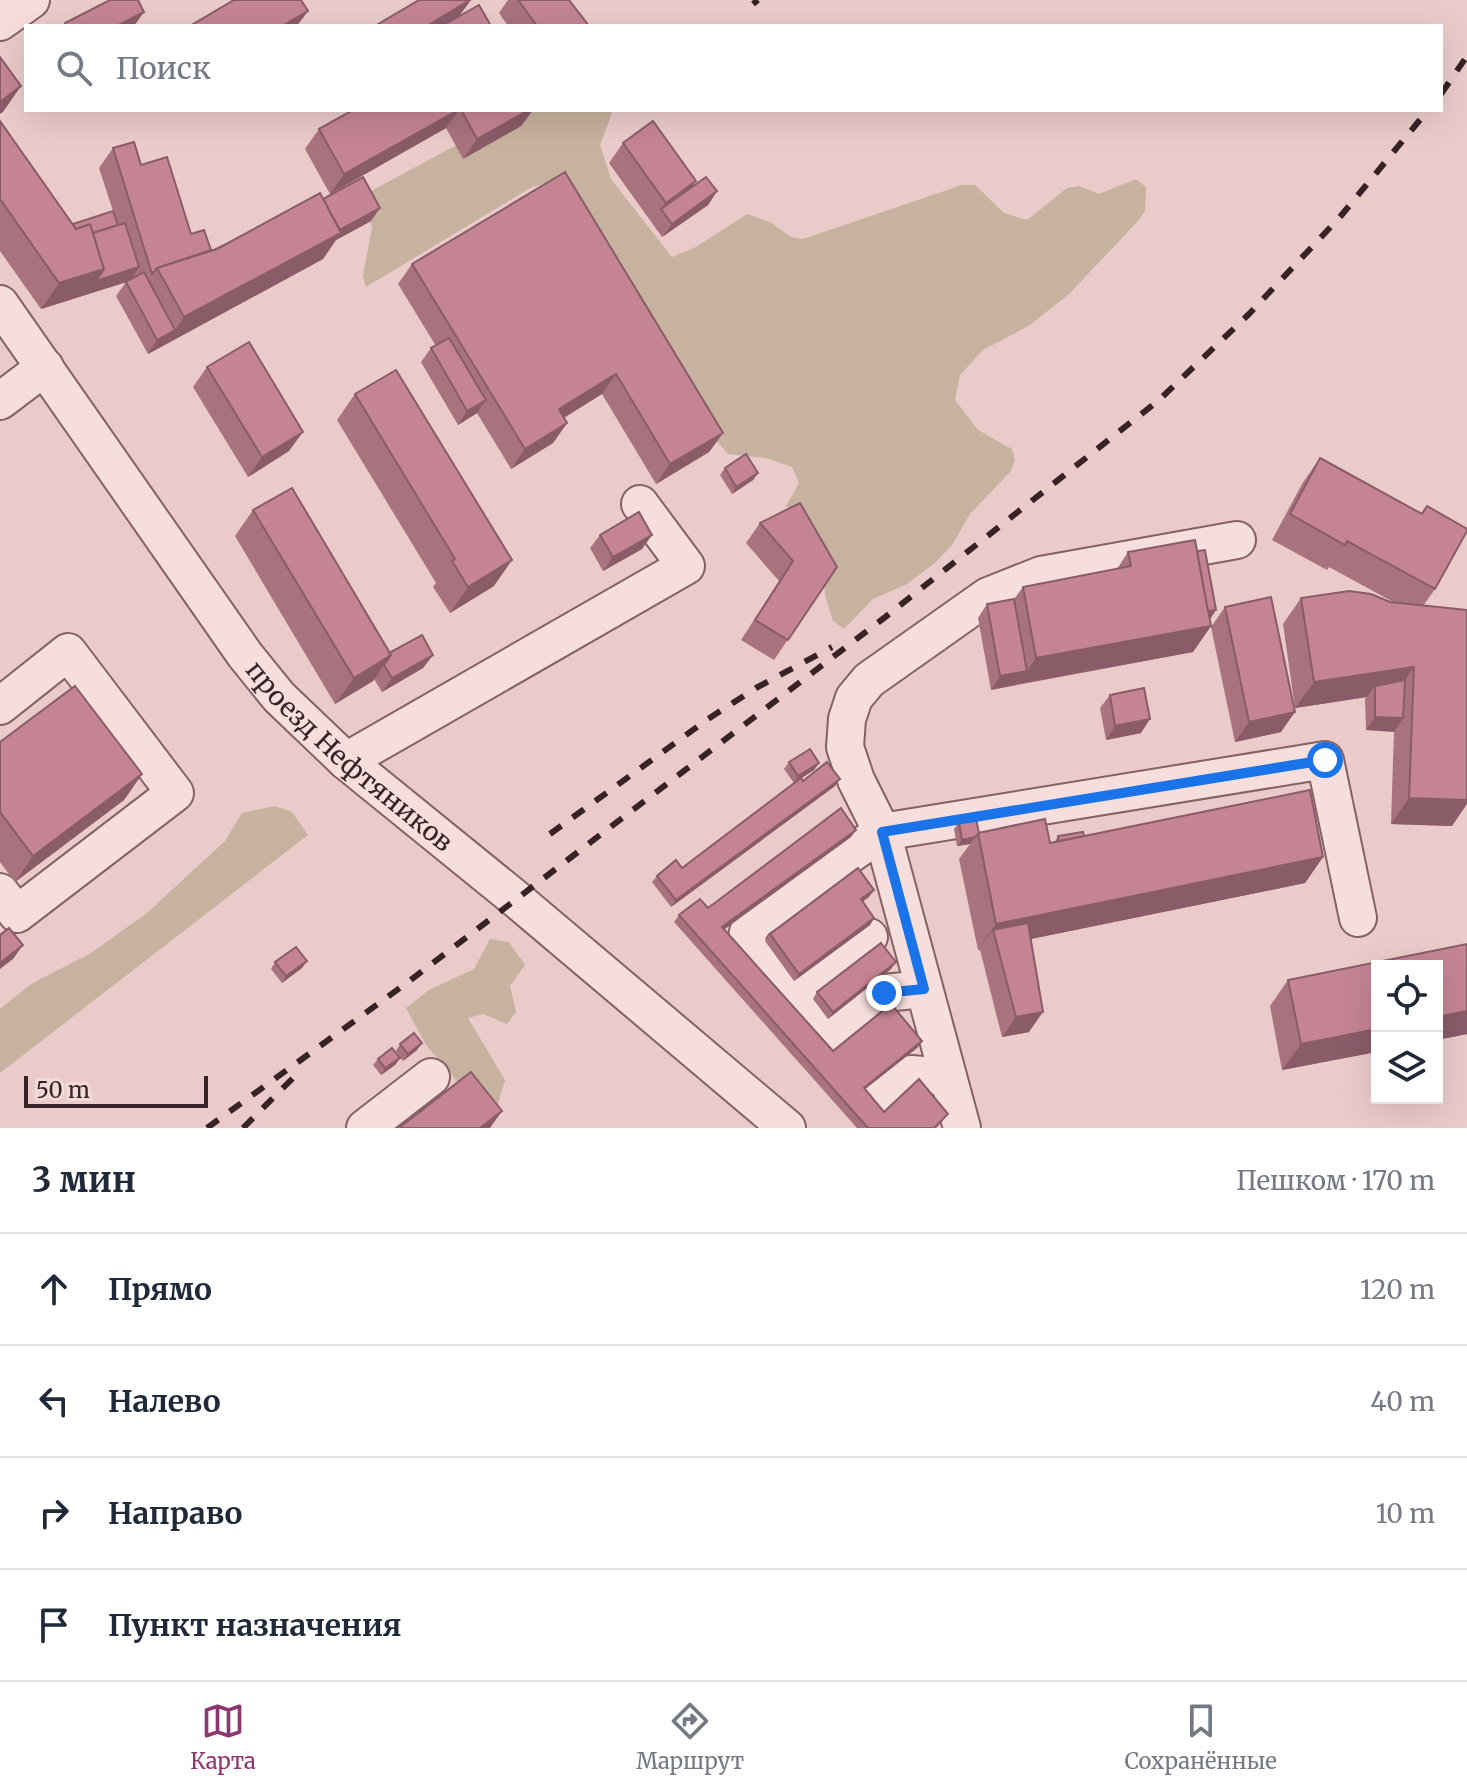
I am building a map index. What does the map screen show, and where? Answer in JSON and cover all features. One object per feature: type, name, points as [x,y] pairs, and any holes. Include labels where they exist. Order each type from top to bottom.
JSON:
[{"type":"street","points":[[0,22],[31,0]]},
{"type":"street","name":"проезд Нефтяников","points":[[0,304],[245,655],[279,697],[346,761],[516,899],[787,1128]]},
{"type":"street","points":[[0,401],[45,367]]},
{"type":"street","points":[[346,761],[686,566],[640,504]]},
{"type":"street","points":[[962,1128],[882,832],[856,780],[845,747],[847,719],[854,698],[869,680],[988,596],[1041,575],[1237,540]]},
{"type":"street","points":[[0,706],[68,652],[175,793],[17,914],[0,892]]},
{"type":"street","points":[[924,989],[884,993],[826,1036],[754,954],[746,943],[748,932],[755,921],[882,832],[1325,760],[1358,918]]},
{"type":"street","points":[[790,995],[869,937]]},
{"type":"street","points":[[877,1100],[911,1074],[948,1077]]},
{"type":"street","points":[[365,1128],[431,1077]]},
{"type":"shaded area","points":[[485,112],[612,112],[600,145],[611,179],[672,257],[696,247],[747,214],[770,222],[791,237],[803,239],[962,185],[975,185],[1004,213],[1027,220],[1067,188],[1079,186],[1099,194],[1136,179],[1146,187],[1145,211],[1069,294],[1030,325],[983,350],[960,375],[955,400],[978,430],[1012,449],[1015,460],[1011,471],[970,514],[952,545],[936,562],[907,584],[873,599],[844,629],[833,621],[825,595],[821,536],[786,506],[799,483],[792,467],[766,458],[728,454],[715,439],[556,181],[532,187],[366,287],[363,276],[372,227],[365,203],[371,191],[462,142]]},
{"type":"shaded area","points":[[275,806],[292,812],[308,835],[0,1073],[0,1009],[31,984],[91,953],[147,913],[225,841],[242,813]]},
{"type":"shaded area","points":[[490,939],[509,942],[525,965],[510,986],[516,1012],[507,1024],[483,1014],[468,1018],[505,1080],[497,1107],[483,1112],[426,1045],[406,1008],[429,990],[474,969]]},
{"type":"building","points":[[110,0],[138,0],[144,12],[121,24],[65,23]]},
{"type":"building","points":[[234,0],[301,0],[308,11],[285,24],[193,24]]},
{"type":"building","points":[[419,0],[470,0],[430,24],[378,24]]},
{"type":"building","points":[[518,0],[569,0],[587,24],[536,24]]},
{"type":"building","points":[[479,5],[490,24],[446,24]]},
{"type":"building","points":[[0,57],[21,86],[0,102]]},
{"type":"building","points":[[349,112],[454,112],[344,174],[319,129]]},
{"type":"building","points":[[462,112],[525,112],[477,139]]},
{"type":"building","points":[[0,121],[76,229],[90,224],[104,269],[59,283],[0,199]]},
{"type":"building","points":[[653,121],[696,181],[666,203],[623,143]]},
{"type":"building","points":[[134,142],[141,165],[167,157],[191,234],[204,230],[211,250],[157,268],[152,274],[113,148]]},
{"type":"building","points":[[565,172],[723,433],[670,464],[616,374],[559,409],[567,423],[525,449],[412,264]]},
{"type":"building","points":[[363,177],[380,208],[340,230],[323,199]]},
{"type":"building","points":[[706,177],[717,191],[672,224],[661,209]]},
{"type":"building","points":[[320,193],[341,233],[184,317],[157,268],[217,249]]},
{"type":"building","points":[[113,211],[118,225],[93,233],[90,224],[76,229],[73,224]]},
{"type":"building","points":[[125,223],[139,267],[96,281],[104,269],[93,233]]},
{"type":"building","points":[[144,272],[175,330],[157,340],[126,282]]},
{"type":"building","points":[[449,338],[486,400],[467,411],[431,348]]},
{"type":"building","points":[[249,342],[303,432],[262,457],[207,367]]},
{"type":"building","points":[[396,370],[512,560],[468,587],[452,561],[455,559],[355,394]]},
{"type":"building","points":[[746,454],[758,473],[736,487],[725,468]]},
{"type":"building","points":[[1320,458],[1422,514],[1427,506],[1467,529],[1435,589],[1290,514]]},
{"type":"building","points":[[292,488],[391,655],[354,678],[253,510]]},
{"type":"building","points":[[800,503],[837,567],[788,640],[755,620],[793,561],[760,523]]},
{"type":"building","points":[[639,512],[652,535],[613,557],[600,535]]},
{"type":"building","points":[[1195,540],[1211,626],[1036,658],[1023,587],[1131,566],[1128,552]]},
{"type":"building","points":[[1205,550],[1216,610],[1208,611],[1197,551]]},
{"type":"building","points":[[1349,591],[1371,594],[1390,602],[1467,610],[1467,800],[1409,798],[1414,667],[1314,682],[1301,598]]},
{"type":"building","points":[[1271,597],[1295,712],[1249,722],[1225,607]]},
{"type":"building","points":[[1014,599],[1027,671],[1000,676],[987,604]]},
{"type":"building","points":[[422,635],[433,655],[392,678],[384,665],[391,655],[389,653]]},
{"type":"building","points":[[1405,680],[1403,718],[1375,717],[1375,686]]},
{"type":"building","points":[[75,686],[142,774],[33,856],[0,812],[0,742]]},
{"type":"building","points":[[1144,688],[1150,719],[1115,726],[1110,695]]},
{"type":"building","points":[[810,749],[819,763],[798,776],[789,762]]},
{"type":"building","points":[[827,762],[840,779],[676,900],[657,876],[676,860],[682,868],[801,778],[803,781]]},
{"type":"building","points":[[1310,790],[1323,857],[996,924],[978,833],[1045,819],[1050,843]]},
{"type":"building","points":[[841,808],[856,830],[722,927],[833,1051],[891,1004],[922,1041],[864,1088],[884,1112],[919,1079],[948,1114],[934,1128],[868,1128],[679,915],[700,899],[708,908]]},
{"type":"building","points":[[976,819],[979,833],[962,840],[959,822]]},
{"type":"building","points":[[1083,832],[1084,836],[1059,841],[1058,836]]},
{"type":"building","points":[[858,868],[874,890],[861,899],[874,918],[799,974],[770,934]]},
{"type":"building","points":[[1028,923],[1043,1012],[1016,1017],[993,930]]},
{"type":"building","points":[[9,928],[23,945],[0,963],[0,935]]},
{"type":"building","points":[[881,943],[896,962],[833,1012],[817,992]]},
{"type":"building","points":[[1467,944],[1467,1011],[1443,1016],[1443,960],[1387,960]]},
{"type":"building","points":[[296,947],[307,961],[286,976],[275,962]]},
{"type":"building","points":[[1371,963],[1371,1030],[1301,1044],[1288,980]]},
{"type":"building","points":[[414,1033],[422,1043],[408,1054],[400,1044]]},
{"type":"building","points":[[392,1048],[400,1058],[385,1068],[378,1059]]},
{"type":"building","points":[[471,1072],[502,1111],[480,1128],[399,1128]]},
{"type":"railway","points":[[753,4],[758,0]]},
{"type":"railway","points":[[1443,91],[1467,56]]},
{"type":"railway","points":[[207,1128],[404,985],[884,618],[1159,400],[1249,314],[1340,217],[1426,112]]},
{"type":"railway","points":[[550,834],[708,719],[756,688],[832,647]]},
{"type":"railway","points":[[243,1128],[296,1075]]},
{"type":"route","points":[[884,993],[924,989],[882,832],[1325,760]]}]
